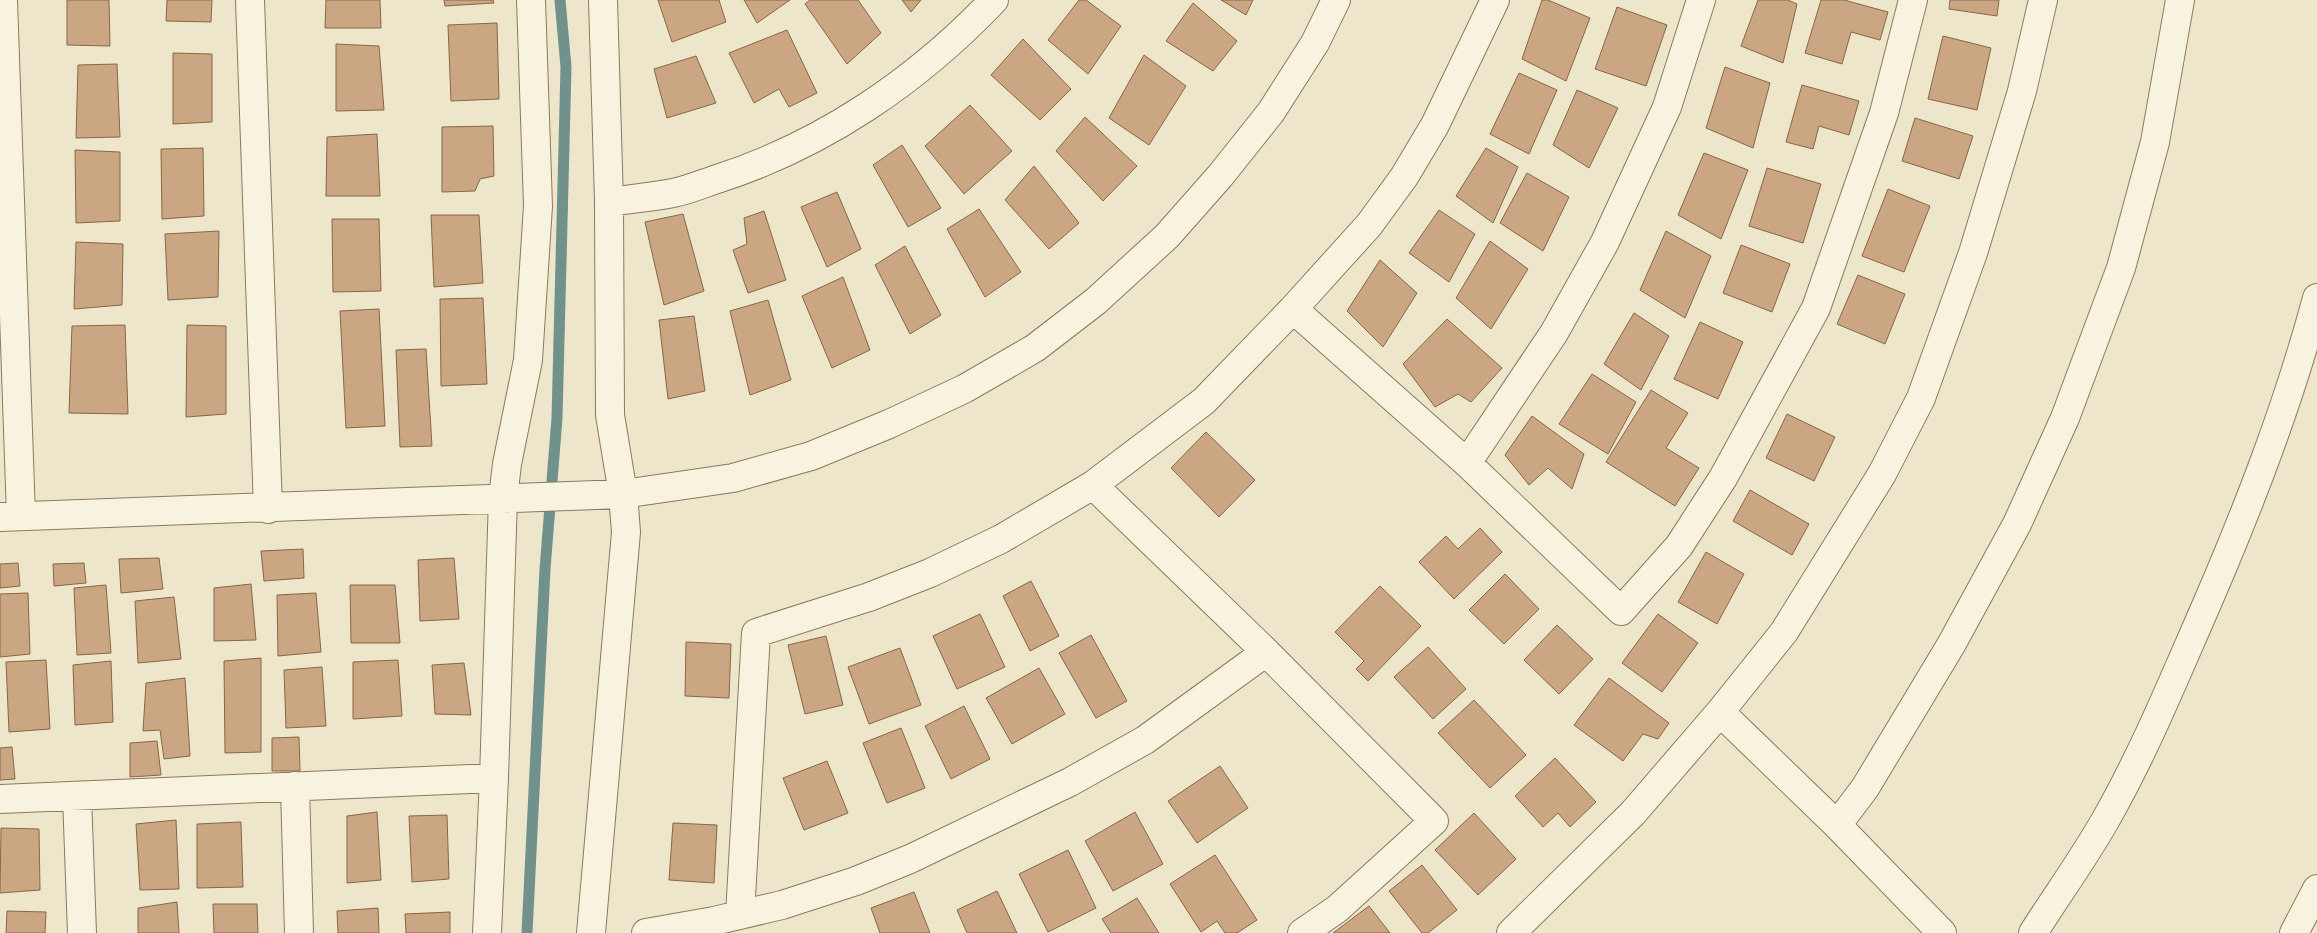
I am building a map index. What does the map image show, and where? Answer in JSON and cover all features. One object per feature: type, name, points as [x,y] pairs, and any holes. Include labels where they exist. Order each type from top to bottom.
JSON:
[{"type":"street","points":[[2,0],[10,517],[268,509],[623,494],[733,478],[810,456],[889,424],[964,389],[1035,348],[1096,301],[1167,236],[1220,176],[1271,112],[1315,43],[1336,0]]},
{"type":"street","points":[[250,0],[268,509]]},
{"type":"street","points":[[487,933],[503,498],[506,464],[528,360],[538,206],[531,0]]},
{"type":"street","points":[[591,933],[626,532],[623,494],[610,415],[609,202],[603,0]]},
{"type":"street","points":[[609,202],[674,193],[781,156],[836,126],[888,94],[972,24],[994,0]]},
{"type":"street","points":[[740,915],[756,633],[869,597],[930,573],[1001,539],[1093,485],[1204,401],[1293,309],[1369,225],[1404,177],[1435,125],[1495,0]]},
{"type":"street","points":[[1467,463],[1554,333],[1605,242],[1666,107],[1702,0]]},
{"type":"street","points":[[1293,309],[1467,463],[1621,611],[1679,546],[1718,485],[1816,308],[1884,113],[1913,0]]},
{"type":"street","points":[[1511,933],[1633,814],[1720,712],[1784,632],[1882,474],[1921,398],[1973,253],[2022,92],[2043,0]]},
{"type":"street","points":[[1838,825],[1865,788],[1951,645],[2017,524],[2065,418],[2124,260],[2155,142],[2180,0]]},
{"type":"street","points":[[2033,933],[2106,819],[2165,700],[2219,576],[2263,466],[2305,342],[2317,298]]},
{"type":"street","points":[[1093,485],[1266,652],[1434,821],[1337,908],[1302,933]]},
{"type":"street","points":[[646,933],[782,905],[856,881],[910,860],[1070,782],[1145,740],[1266,652]]},
{"type":"street","points":[[1720,712],[1838,825],[1942,933]]},
{"type":"street","points":[[0,799],[494,778]]},
{"type":"street","points":[[295,786],[298,933]]},
{"type":"street","points":[[78,796],[82,933]]},
{"type":"street","points":[[2294,933],[2317,889]]},
{"type":"building","points":[[67,0],[109,0],[110,46],[67,45]]},
{"type":"building","points":[[167,0],[212,0],[211,22],[166,21]]},
{"type":"building","points":[[326,0],[380,0],[381,28],[325,28]]},
{"type":"building","points":[[444,0],[493,0],[494,3],[445,6]]},
{"type":"building","points":[[658,0],[719,0],[726,22],[672,42]]},
{"type":"building","points":[[744,0],[790,0],[757,23]]},
{"type":"building","points":[[810,0],[858,0],[881,33],[847,64],[805,4]]},
{"type":"building","points":[[902,0],[921,0],[911,12]]},
{"type":"building","points":[[1079,0],[1086,0],[1121,26],[1088,74],[1048,40]]},
{"type":"building","points":[[1221,0],[1253,0],[1246,15]]},
{"type":"building","points":[[1542,0],[1548,0],[1590,18],[1566,81],[1522,59]]},
{"type":"building","points":[[1758,0],[1788,0],[1797,4],[1783,63],[1741,46]]},
{"type":"building","points":[[1821,0],[1844,0],[1888,12],[1880,40],[1851,32],[1842,64],[1805,53]]},
{"type":"building","points":[[1950,0],[1999,0],[1997,16],[1949,9]]},
{"type":"building","points":[[1193,3],[1237,41],[1213,71],[1166,41]]},
{"type":"building","points":[[1617,7],[1667,25],[1646,86],[1595,69]]},
{"type":"building","points":[[497,23],[499,99],[451,101],[448,25]]},
{"type":"building","points":[[787,30],[817,93],[789,107],[779,89],[754,103],[729,53]]},
{"type":"building","points":[[1943,36],[1991,48],[1977,110],[1928,99]]},
{"type":"building","points":[[1023,39],[1071,89],[1040,120],[991,75]]},
{"type":"building","points":[[336,44],[379,46],[384,110],[336,111]]},
{"type":"building","points":[[173,53],[212,54],[212,122],[173,124]]},
{"type":"building","points":[[1144,55],[1186,86],[1149,145],[1109,118]]},
{"type":"building","points":[[696,56],[716,103],[667,118],[654,69]]},
{"type":"building","points":[[117,64],[120,137],[76,138],[78,65]]},
{"type":"building","points":[[1725,67],[1770,83],[1753,148],[1706,128]]},
{"type":"building","points":[[1519,73],[1557,90],[1529,154],[1490,134]]},
{"type":"building","points":[[1802,85],[1859,101],[1849,135],[1819,126],[1813,149],[1786,142]]},
{"type":"building","points":[[1577,90],[1618,108],[1589,168],[1553,145]]},
{"type":"building","points":[[970,105],[1012,151],[964,194],[925,146]]},
{"type":"building","points":[[1085,117],[1137,166],[1103,201],[1056,151]]},
{"type":"building","points":[[1915,118],[1973,136],[1959,179],[1902,161]]},
{"type":"building","points":[[493,126],[494,176],[480,179],[475,191],[442,192],[442,127]]},
{"type":"building","points":[[377,134],[380,196],[326,196],[327,137]]},
{"type":"building","points":[[902,145],[941,208],[908,227],[873,165]]},
{"type":"building","points":[[203,148],[204,216],[162,219],[161,149]]},
{"type":"building","points":[[1486,148],[1518,167],[1493,223],[1456,196]]},
{"type":"building","points":[[75,150],[120,152],[120,221],[76,223]]},
{"type":"building","points":[[1704,153],[1748,170],[1721,239],[1678,215]]},
{"type":"building","points":[[1034,166],[1079,223],[1049,249],[1005,200]]},
{"type":"building","points":[[1767,168],[1821,184],[1803,243],[1749,226]]},
{"type":"building","points":[[1527,173],[1569,197],[1543,251],[1500,223]]},
{"type":"building","points":[[1888,189],[1930,206],[1904,272],[1862,256]]},
{"type":"building","points":[[837,192],[861,249],[827,267],[801,207]]},
{"type":"building","points":[[979,209],[1021,272],[985,297],[947,229]]},
{"type":"building","points":[[1439,210],[1475,234],[1449,282],[1409,253]]},
{"type":"building","points":[[764,211],[786,280],[748,293],[733,250],[747,244],[744,218]]},
{"type":"building","points":[[683,214],[704,291],[664,305],[645,222]]},
{"type":"building","points":[[431,215],[479,215],[483,283],[434,287]]},
{"type":"building","points":[[332,219],[379,219],[381,291],[333,292]]},
{"type":"building","points":[[219,231],[218,297],[168,300],[165,234]]},
{"type":"building","points":[[1666,231],[1711,256],[1685,318],[1640,290]]},
{"type":"building","points":[[1490,241],[1528,269],[1491,329],[1456,298]]},
{"type":"building","points":[[76,242],[123,244],[122,305],[74,309]]},
{"type":"building","points":[[1741,245],[1790,264],[1772,312],[1723,293]]},
{"type":"building","points":[[905,246],[941,315],[910,334],[875,265]]},
{"type":"building","points":[[1380,260],[1417,293],[1383,347],[1347,311]]},
{"type":"building","points":[[1858,275],[1905,294],[1885,344],[1837,324]]},
{"type":"building","points":[[843,277],[870,350],[832,368],[802,296]]},
{"type":"building","points":[[483,298],[487,384],[441,386],[440,299]]},
{"type":"building","points":[[768,300],[791,380],[750,395],[730,311]]},
{"type":"building","points":[[379,309],[385,426],[346,428],[340,311]]},
{"type":"building","points":[[1634,313],[1669,336],[1641,390],[1604,364]]},
{"type":"building","points":[[694,316],[705,391],[668,399],[659,320]]},
{"type":"building","points":[[1447,319],[1502,368],[1471,402],[1458,394],[1435,407],[1403,364]]},
{"type":"building","points":[[1700,322],[1743,342],[1718,399],[1674,379]]},
{"type":"building","points":[[125,325],[128,414],[69,413],[72,326]]},
{"type":"building","points":[[187,325],[226,326],[226,414],[186,417]]},
{"type":"building","points":[[426,349],[432,446],[400,447],[396,350]]},
{"type":"building","points":[[1592,374],[1636,402],[1608,454],[1559,424]]},
{"type":"building","points":[[1651,390],[1688,413],[1666,448],[1699,468],[1675,506],[1606,462]]},
{"type":"building","points":[[1787,414],[1835,437],[1814,481],[1766,458]]},
{"type":"building","points":[[1532,416],[1584,454],[1572,489],[1548,468],[1529,485],[1505,455]]},
{"type":"building","points":[[1206,432],[1255,480],[1219,517],[1171,468]]},
{"type":"building","points":[[1750,490],[1809,524],[1792,555],[1733,521]]},
{"type":"building","points":[[1480,528],[1502,552],[1454,599],[1419,562],[1446,536],[1458,549]]},
{"type":"building","points":[[303,549],[304,578],[264,581],[261,551]]},
{"type":"building","points":[[1706,552],[1744,574],[1717,624],[1678,602]]},
{"type":"building","points":[[159,558],[163,589],[121,593],[119,559]]},
{"type":"building","points":[[454,558],[459,619],[420,621],[418,560]]},
{"type":"building","points":[[18,563],[20,586],[0,588],[0,564]]},
{"type":"building","points":[[84,563],[86,583],[54,586],[53,564]]},
{"type":"building","points":[[1505,574],[1539,609],[1504,644],[1469,610]]},
{"type":"building","points":[[1031,581],[1059,636],[1030,651],[1003,596]]},
{"type":"building","points":[[251,584],[256,640],[214,641],[214,588]]},
{"type":"building","points":[[106,585],[111,653],[77,655],[74,588]]},
{"type":"building","points":[[350,585],[395,585],[400,643],[351,643]]},
{"type":"building","points":[[1380,586],[1421,626],[1368,681],[1356,669],[1364,661],[1335,632]]},
{"type":"building","points":[[28,593],[30,654],[0,657],[0,594]]},
{"type":"building","points":[[316,593],[321,652],[278,656],[277,595]]},
{"type":"building","points":[[174,597],[181,659],[138,663],[135,601]]},
{"type":"building","points":[[980,614],[1005,667],[957,689],[933,636]]},
{"type":"building","points":[[1658,614],[1698,643],[1662,692],[1622,663]]},
{"type":"building","points":[[1557,625],[1593,659],[1559,694],[1524,660]]},
{"type":"building","points":[[1091,635],[1127,701],[1096,718],[1059,653]]},
{"type":"building","points":[[826,636],[843,705],[805,714],[788,645]]},
{"type":"building","points":[[686,642],[731,644],[729,698],[685,696]]},
{"type":"building","points":[[1428,647],[1466,689],[1433,719],[1394,677]]},
{"type":"building","points":[[900,648],[921,705],[869,724],[848,667]]},
{"type":"building","points":[[261,658],[261,752],[225,753],[224,661]]},
{"type":"building","points":[[46,660],[50,729],[9,732],[6,662]]},
{"type":"building","points":[[398,660],[402,716],[353,719],[353,662]]},
{"type":"building","points":[[111,661],[113,722],[75,725],[73,665]]},
{"type":"building","points":[[464,663],[471,715],[435,714],[432,665]]},
{"type":"building","points":[[322,667],[326,726],[286,728],[284,670]]},
{"type":"building","points":[[1039,668],[1065,714],[1012,744],[986,698]]},
{"type":"building","points":[[185,678],[190,756],[164,759],[160,730],[143,731],[146,683]]},
{"type":"building","points":[[1609,678],[1669,723],[1658,739],[1643,734],[1623,761],[1574,725]]},
{"type":"building","points":[[1474,700],[1526,755],[1490,788],[1438,733]]},
{"type":"building","points":[[964,706],[990,759],[951,779],[925,726]]},
{"type":"building","points":[[901,728],[925,788],[887,803],[863,743]]},
{"type":"building","points":[[299,737],[300,771],[272,771],[272,738]]},
{"type":"building","points":[[157,741],[161,775],[130,777],[130,743]]},
{"type":"building","points":[[12,747],[15,779],[0,780],[0,748]]},
{"type":"building","points":[[1555,758],[1596,802],[1570,827],[1558,813],[1543,827],[1515,796]]},
{"type":"building","points":[[827,761],[848,813],[804,830],[783,778]]},
{"type":"building","points":[[1220,766],[1248,808],[1197,843],[1168,801]]},
{"type":"building","points":[[377,812],[381,880],[347,883],[347,816]]},
{"type":"building","points":[[1135,812],[1163,864],[1113,891],[1085,841]]},
{"type":"building","points":[[1474,813],[1516,859],[1478,895],[1435,850]]},
{"type":"building","points":[[447,815],[449,879],[412,882],[409,816]]},
{"type":"building","points":[[176,820],[179,889],[140,890],[136,824]]},
{"type":"building","points":[[241,822],[243,887],[197,888],[197,824]]},
{"type":"building","points":[[673,823],[717,825],[714,883],[669,880]]},
{"type":"building","points":[[1,828],[39,829],[40,890],[0,893]]},
{"type":"building","points":[[1068,850],[1096,908],[1048,932],[1019,874]]},
{"type":"building","points":[[1215,855],[1257,920],[1237,933],[1225,933],[1217,921],[1201,932],[1170,884]]},
{"type":"building","points":[[1422,865],[1457,910],[1428,933],[1422,933],[1389,891]]},
{"type":"building","points":[[997,891],[1017,933],[967,933],[957,910]]},
{"type":"building","points":[[914,892],[930,933],[880,933],[871,908]]},
{"type":"building","points":[[1137,898],[1159,933],[1111,933],[1102,919]]},
{"type":"building","points":[[177,902],[179,933],[138,933],[138,908]]},
{"type":"building","points":[[213,904],[257,904],[258,933],[214,933]]},
{"type":"building","points":[[1369,906],[1390,933],[1333,933]]},
{"type":"building","points":[[378,908],[379,933],[338,933],[337,911]]},
{"type":"building","points":[[7,911],[46,912],[45,933],[6,933]]},
{"type":"building","points":[[450,912],[450,933],[406,933],[405,914]]},
{"type":"waterway","points":[[527,933],[545,569],[557,418],[566,67],[560,0]]}]
